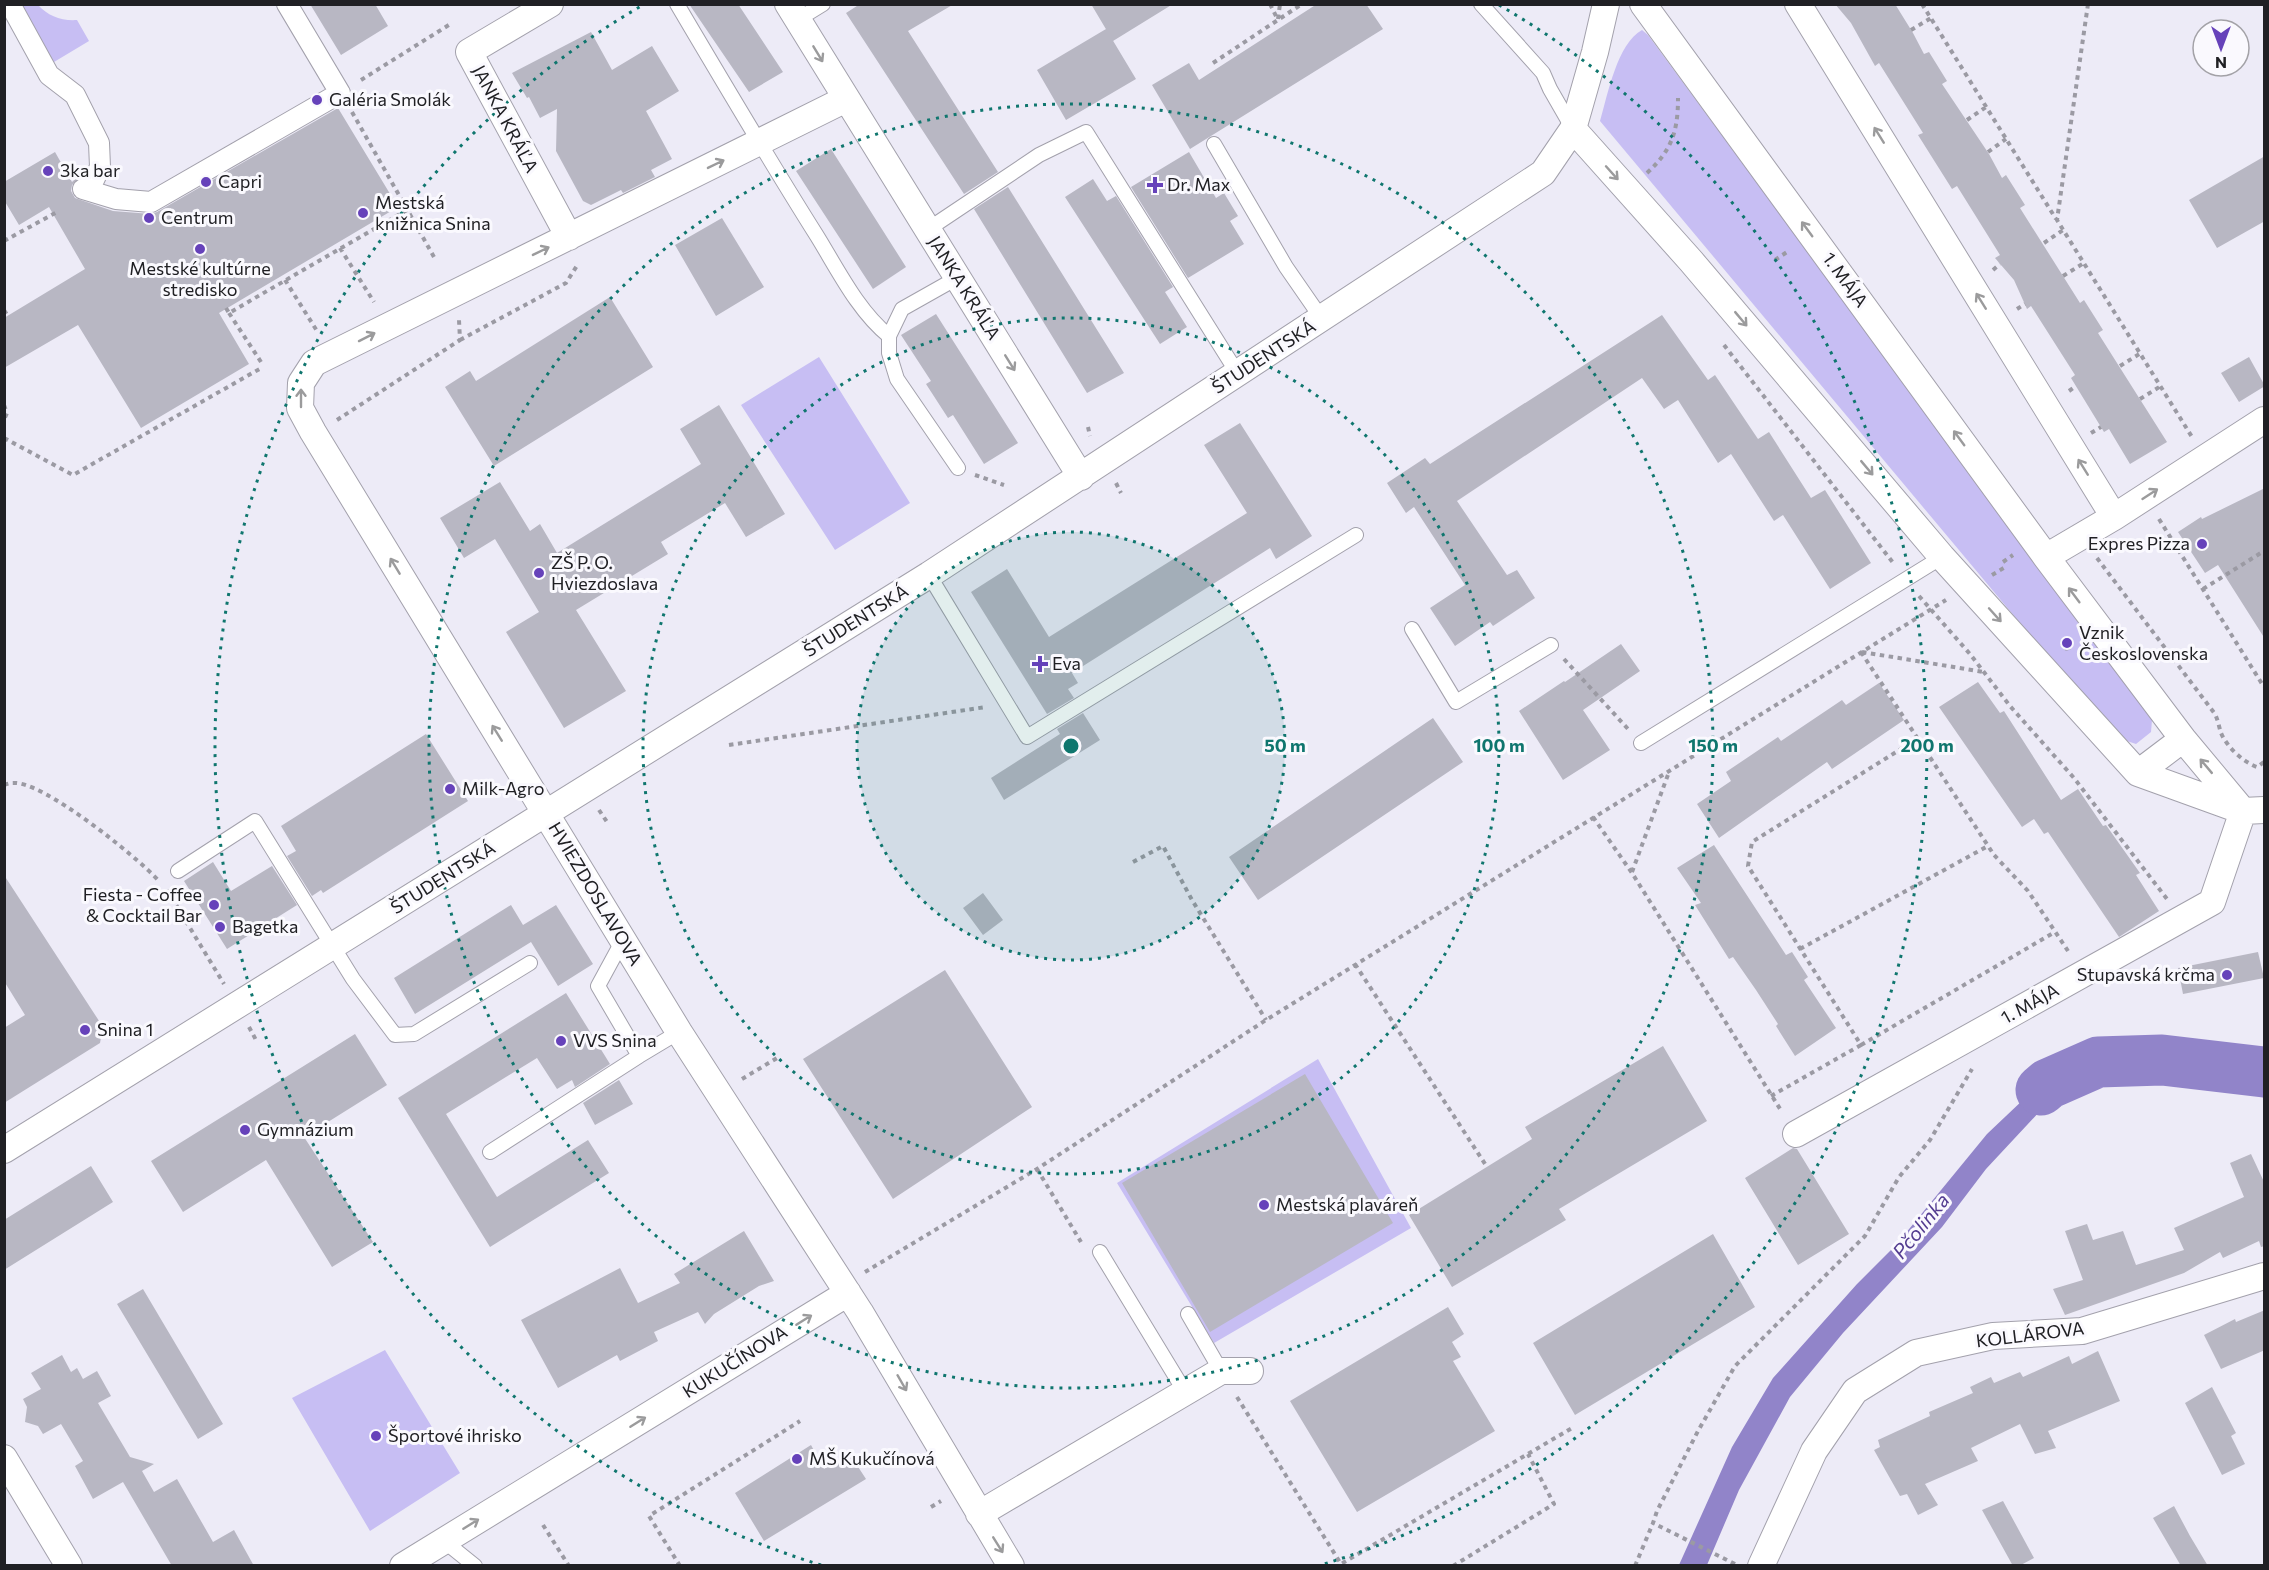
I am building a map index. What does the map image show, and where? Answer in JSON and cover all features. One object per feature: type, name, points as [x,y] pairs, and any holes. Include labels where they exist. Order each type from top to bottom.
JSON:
[{"type":"street","points":[[10,4],[49,75],[75,95],[99,144],[100,167],[88,186],[116,199],[150,202],[340,93],[287,4]]},
{"type":"street","name":"JANKA KRÁĽA","points":[[550,4],[469,52],[575,248]]},
{"type":"street","name":"ŠTUDENTSKÁ","points":[[4,1150],[929,575],[1543,172],[1573,129],[1606,4]]},
{"type":"street","name":"1. MÁJA","points":[[1643,4],[2046,557],[2183,739],[2254,811],[2212,902],[1796,1134]]},
{"type":"street","points":[[1798,4],[2114,517]]},
{"type":"street","name":"JANKA KRÁĽA","points":[[793,12],[1081,477]]},
{"type":"street","points":[[322,359],[388,326],[575,248],[759,144],[846,99]]},
{"type":"street","points":[[1573,129],[1699,270],[1942,557],[2138,773],[2254,811]]},
{"type":"street","name":"HVIEZDOSLAVOVA","points":[[322,359],[301,384],[300,408],[312,432],[679,1032],[845,1289]]},
{"type":"street","points":[[2046,557],[2114,517],[2265,420]]},
{"type":"street","points":[[2138,773],[2183,739]]},
{"type":"street","name":"KOLLÁROVA","points":[[1761,1566],[1814,1451],[1855,1391],[1916,1353],[1993,1336],[2082,1331],[2265,1276]]},
{"type":"street","points":[[845,1289],[1011,1566]]},
{"type":"street","name":"KUKUČÍNOVA","points":[[404,1566],[845,1289]]},
{"type":"street","points":[[979,1514],[1221,1371],[1250,1371]]},
{"type":"street","points":[[4,1458],[69,1566]]},
{"type":"lane","points":[[677,4],[759,144],[873,323],[889,336]]},
{"type":"lane","points":[[793,12],[823,4]]},
{"type":"lane","points":[[1481,4],[1543,74],[1573,129]]},
{"type":"lane","points":[[927,230],[1039,155],[1086,132],[1238,374]]},
{"type":"lane","points":[[1214,144],[1286,267],[1322,319]]},
{"type":"lane","points":[[957,278],[902,309],[889,336],[889,352],[897,379],[958,468]]},
{"type":"lane","points":[[929,575],[1027,737],[1356,535]]},
{"type":"lane","points":[[1641,743],[1942,557]]},
{"type":"lane","points":[[1412,629],[1456,702],[1551,645]]},
{"type":"lane","points":[[178,871],[255,821],[353,979],[395,1035],[414,1034],[530,963]]},
{"type":"lane","points":[[623,940],[598,986],[639,1056]]},
{"type":"lane","points":[[490,1152],[679,1032]]},
{"type":"lane","points":[[1100,1252],[1185,1392]]},
{"type":"lane","points":[[1188,1314],[1221,1371]]},
{"type":"lane","points":[[444,1541],[475,1566]]},
{"type":"path","points":[[1270,4],[1278,20]]},
{"type":"path","points":[[1278,20],[1280,4]]},
{"type":"path","points":[[1213,63],[1302,4]]},
{"type":"path","points":[[1922,4],[2194,440]]},
{"type":"path","points":[[2057,220],[2088,4]]},
{"type":"path","points":[[1911,30],[1930,18]]},
{"type":"path","points":[[434,257],[382,167],[376,152],[340,93],[452,24]]},
{"type":"path","points":[[1644,175],[1663,159],[1678,125],[1678,94]]},
{"type":"path","points":[[1967,120],[1986,107]]},
{"type":"path","points":[[1988,152],[2006,139]]},
{"type":"path","points":[[261,362],[228,310],[407,210]]},
{"type":"path","points":[[4,241],[57,212]]},
{"type":"path","points":[[2044,243],[2063,230]]},
{"type":"path","points":[[340,248],[388,326]]},
{"type":"path","points":[[335,421],[460,340],[566,284],[575,248]]},
{"type":"path","points":[[2063,276],[2084,263]]},
{"type":"path","points":[[285,280],[322,359]]},
{"type":"path","points":[[4,310],[8,316]]},
{"type":"path","points":[[459,313],[460,340]]},
{"type":"path","points":[[1719,340],[1906,580]]},
{"type":"path","points":[[2120,366],[2140,354]]},
{"type":"path","points":[[4,438],[73,475],[263,367]]},
{"type":"path","points":[[2140,399],[2161,386]]},
{"type":"path","points":[[4,405],[7,413],[4,420]]},
{"type":"path","points":[[1088,427],[1090,436]]},
{"type":"path","points":[[958,468],[1004,485]]},
{"type":"path","points":[[1115,482],[1121,494]]},
{"type":"path","points":[[2158,518],[2265,687]]},
{"type":"path","points":[[2203,589],[2265,551]]},
{"type":"path","points":[[2096,556],[2216,714],[2221,734],[2231,747],[2246,763],[2257,767],[2265,762]]},
{"type":"path","points":[[845,1289],[1037,1169],[1266,1020],[1955,595]]},
{"type":"path","points":[[1929,609],[2074,778],[2168,900],[2167,910]]},
{"type":"path","points":[[1551,645],[1641,743]]},
{"type":"path","points":[[1861,652],[1984,672]]},
{"type":"path","points":[[1861,652],[1994,855],[2028,891],[2072,957]]},
{"type":"path","points":[[729,745],[1007,704]]},
{"type":"path","points":[[1861,1045],[1748,866],[1752,842],[1917,739]]},
{"type":"path","points":[[1632,873],[1670,772]]},
{"type":"path","points":[[4,785],[15,782],[47,794],[132,854],[159,881]]},
{"type":"path","points":[[598,809],[607,822]]},
{"type":"path","points":[[1593,817],[1632,873],[1796,1134]]},
{"type":"path","points":[[1133,862],[1163,846],[1192,900],[1266,1020]]},
{"type":"path","points":[[1800,949],[1988,846]]},
{"type":"path","points":[[166,888],[220,976]]},
{"type":"path","points":[[1771,1096],[2055,932]]},
{"type":"path","points":[[1356,964],[1487,1167]]},
{"type":"path","points":[[249,1027],[256,1040]]},
{"type":"path","points":[[1635,1566],[1653,1522],[1698,1431],[1735,1366],[1865,1236],[1899,1177],[1930,1140],[1975,1064]]},
{"type":"path","points":[[1221,1371],[1342,1565],[1572,1428]]},
{"type":"path","points":[[680,1566],[649,1516],[800,1421]]},
{"type":"path","points":[[1453,1566],[1554,1504],[1528,1455]]},
{"type":"path","points":[[1653,1522],[1734,1564]]},
{"type":"path","points":[[543,1525],[569,1566]]},
{"type":"shaded area","points":[[19,5],[38,5],[55,17],[77,20],[89,41],[54,62]]},
{"type":"shaded area","points":[[1642,30],[1648,35],[2149,715],[2152,720],[2151,732],[2136,744],[2121,739],[2071,684],[1600,121],[1620,58],[1633,37]]},
{"type":"shaded area","points":[[819,357],[910,503],[835,550],[741,405]]},
{"type":"shaded area","name":"Mestská plaváreň","points":[[1318,1059],[1411,1228],[1214,1343],[1117,1183]]},
{"type":"shaded area","name":"Športové ihrisko","points":[[385,1350],[460,1473],[370,1531],[292,1398]]},
{"type":"water","points":[[2169,1037],[2224,1046],[2264,1058],[2264,1070],[2172,1051],[2106,1059],[2041,1110],[1986,1169],[1942,1227],[1843,1333],[1790,1397],[1739,1490],[1707,1565],[1679,1565],[1732,1447],[1773,1378],[1857,1284],[1896,1245],[1987,1134],[2066,1064],[2104,1046]]},
{"type":"building","points":[[310,4],[375,4],[388,26],[341,55]]},
{"type":"building","points":[[689,4],[738,4],[783,72],[749,92]]},
{"type":"building","points":[[860,4],[954,4],[908,31],[998,172],[964,194],[846,13]]},
{"type":"building","points":[[1091,4],[1173,4],[1113,41]]},
{"type":"building","points":[[1317,4],[1366,4],[1383,29],[1190,149],[1152,85],[1189,63],[1199,80]]},
{"type":"building","points":[[1835,4],[1895,4],[1924,54],[1929,52],[1947,81],[1942,84],[1989,154],[2002,178],[2006,175],[2025,205],[2020,208],[2080,303],[2084,300],[2103,330],[2098,333],[2167,442],[2130,464],[2109,429],[2104,432],[2071,378],[2075,375],[2031,306],[2027,309],[2014,280],[1995,258],[2000,255],[1957,186],[1952,189],[1918,135],[1923,133],[1879,63],[1875,66],[1851,23]]},
{"type":"building","points":[[1106,29],[1136,79],[1066,120],[1037,70]]},
{"type":"building","points":[[591,32],[612,70],[652,46],[679,91],[646,111],[672,159],[651,170],[655,177],[623,193],[621,190],[591,205],[583,201],[556,151],[557,109],[540,118],[512,73]]},
{"type":"building","name":"Mestské kultúrne stredisko","points":[[338,108],[398,207],[219,313],[249,364],[141,428],[78,325],[4,368],[4,318],[85,269],[49,207],[19,225],[4,200],[4,182],[55,152],[72,182],[81,174],[83,175],[72,185],[71,191],[75,198],[113,211],[151,214]]},
{"type":"building","points":[[831,149],[906,267],[873,289],[796,171]]},
{"type":"building","points":[[1189,152],[1216,198],[1224,193],[1238,216],[1230,221],[1244,244],[1188,278],[1131,187]]},
{"type":"building","points":[[2265,156],[2265,221],[2217,248],[2189,200]]},
{"type":"building","points":[[1093,179],[1107,201],[1116,196],[1173,287],[1165,292],[1187,327],[1160,344],[1065,197]]},
{"type":"building","points":[[1008,187],[1124,373],[1087,393],[974,209]]},
{"type":"building","points":[[722,218],[764,287],[716,316],[675,245]]},
{"type":"building","points":[[610,297],[653,367],[494,466],[445,387],[470,371],[476,381]]},
{"type":"building","points":[[936,314],[1018,443],[984,464],[953,415],[948,418],[926,384],[931,381],[901,335]]},
{"type":"building","points":[[1662,315],[1708,380],[1715,375],[1758,439],[1769,432],[1811,498],[1825,490],[1871,563],[1830,589],[1783,515],[1774,521],[1731,454],[1718,463],[1678,400],[1664,409],[1642,378],[1457,501],[1507,575],[1517,570],[1535,598],[1493,626],[1490,622],[1455,646],[1430,608],[1465,585],[1414,507],[1406,513],[1387,483],[1425,458],[1430,464]]},
{"type":"building","points":[[2249,357],[2265,386],[2239,402],[2221,373]]},
{"type":"building","points":[[719,405],[785,514],[746,537],[725,503],[661,542],[668,554],[576,610],[626,691],[564,728],[506,632],[539,612],[495,539],[464,558],[440,518],[500,482],[530,531],[540,524],[557,553],[701,464],[680,429]]},
{"type":"building","points":[[1240,423],[1312,536],[1276,559],[1270,548],[1072,673],[1078,683],[1068,689],[1074,698],[1047,714],[971,592],[1007,569],[1049,637],[1247,513],[1204,445]]},
{"type":"building","points":[[2265,488],[2265,639],[2218,565],[2205,573],[2178,532],[2201,517],[2202,519]]},
{"type":"building","points":[[1621,644],[1640,671],[1583,710],[1610,750],[1563,780],[1519,711]]},
{"type":"building","points":[[1978,682],[2000,713],[2004,711],[2061,800],[2078,789],[2103,826],[2106,825],[2140,873],[2136,875],[2159,911],[2119,937],[2048,832],[2044,834],[2034,819],[2022,827],[1939,707]]},
{"type":"building","points":[[1879,683],[1904,720],[1832,769],[1827,762],[1719,838],[1697,804],[1731,781],[1726,772],[1778,737],[1781,741],[1842,700],[1846,705]]},
{"type":"building","points":[[1083,713],[1100,740],[1004,800],[991,778],[1060,734],[1057,729]]},
{"type":"building","points":[[1433,718],[1463,762],[1258,900],[1229,857]]},
{"type":"building","points":[[426,734],[468,801],[323,893],[321,890],[312,896],[287,856],[296,851],[281,826]]},
{"type":"building","points":[[1714,845],[1786,955],[1792,952],[1808,977],[1804,980],[1836,1028],[1795,1056],[1756,990],[1733,957],[1729,959],[1695,905],[1701,903],[1677,868]]},
{"type":"building","points":[[213,862],[231,891],[272,866],[297,905],[227,949],[184,881]]},
{"type":"building","points":[[4,875],[103,1027],[100,1043],[4,1103],[4,1028],[25,1015],[4,981]]},
{"type":"building","points":[[983,893],[1003,920],[983,935],[963,908]]},
{"type":"building","points":[[511,905],[523,925],[556,905],[593,964],[558,986],[531,942],[415,1014],[394,978]]},
{"type":"building","points":[[2258,952],[2264,978],[2183,994],[2178,968]]},
{"type":"building","points":[[945,970],[1032,1107],[893,1199],[803,1059]]},
{"type":"building","points":[[566,993],[610,1064],[575,1087],[572,1080],[557,1089],[537,1058],[446,1114],[497,1197],[588,1140],[609,1173],[490,1247],[398,1098]]},
{"type":"building","points":[[355,1034],[387,1085],[304,1137],[373,1242],[332,1267],[266,1160],[183,1212],[151,1161]]},
{"type":"building","points":[[1663,1046],[1707,1121],[1559,1209],[1566,1220],[1452,1287],[1409,1215],[1532,1139],[1525,1127]]},
{"type":"building","name":"Mestská plaváreň","points":[[1305,1074],[1393,1223],[1210,1332],[1122,1183]]},
{"type":"building","points":[[619,1080],[633,1104],[595,1125],[583,1103]]},
{"type":"building","points":[[1793,1148],[1797,1149],[1849,1234],[1798,1265],[1745,1178]]},
{"type":"building","points":[[2251,1154],[2265,1184],[2265,1246],[2261,1247],[2259,1241],[2223,1258],[2220,1252],[2184,1273],[2065,1315],[2053,1289],[2083,1280],[2065,1231],[2087,1224],[2093,1240],[2123,1231],[2136,1265],[2184,1250],[2174,1228],[2244,1197],[2230,1163]]},
{"type":"building","points":[[91,1166],[113,1202],[4,1270],[4,1220]]},
{"type":"building","points":[[744,1231],[774,1281],[759,1286],[714,1314],[705,1324],[698,1312],[654,1332],[658,1341],[620,1361],[617,1355],[558,1388],[521,1320],[620,1268],[638,1303],[680,1283],[674,1274]]},
{"type":"building","points":[[1713,1234],[1755,1307],[1575,1415],[1533,1343]]},
{"type":"building","points":[[143,1289],[223,1424],[198,1439],[117,1304]]},
{"type":"building","points":[[1448,1307],[1464,1334],[1452,1342],[1461,1357],[1453,1361],[1495,1431],[1357,1512],[1290,1401]]},
{"type":"building","points":[[2265,1310],[2265,1350],[2221,1369],[2204,1335],[2235,1319],[2236,1322]]},
{"type":"building","points":[[2098,1351],[2120,1401],[2048,1431],[2056,1448],[2035,1454],[2020,1424],[1971,1448],[1978,1461],[1925,1484],[1938,1505],[1918,1515],[1907,1494],[1900,1496],[1874,1450],[1880,1447],[1878,1440],[1930,1416],[1929,1412],[1973,1393],[1970,1387],[1991,1377],[1994,1383],[2020,1372],[2023,1377],[2069,1356],[2072,1364]]},
{"type":"building","points":[[62,1355],[71,1372],[77,1368],[83,1379],[97,1371],[111,1396],[98,1403],[130,1457],[154,1464],[142,1471],[154,1492],[177,1479],[213,1542],[234,1530],[254,1566],[172,1566],[123,1482],[93,1499],[75,1466],[83,1461],[61,1424],[43,1434],[38,1426],[25,1422],[27,1407],[23,1399],[41,1389],[31,1373]]},
{"type":"building","points":[[2212,1387],[2236,1433],[2231,1436],[2245,1464],[2222,1475],[2185,1403]]},
{"type":"building","points":[[811,1445],[824,1469],[849,1453],[866,1479],[764,1541],[735,1493]]},
{"type":"building","points":[[2003,1501],[2034,1558],[2019,1566],[2013,1566],[1982,1510]]},
{"type":"building","points":[[2174,1506],[2208,1566],[2181,1566],[2153,1518]]},
{"type":"waterway","name":"Pčolinka","points":[[2041,1090],[2048,1084],[2098,1062],[2162,1060],[2264,1072]]},
{"type":"place","name":"Galéria Smolák","points":[[317,100]]},
{"type":"place","name":"3ka bar","points":[[48,171]]},
{"type":"place","name":"Capri","points":[[206,182]]},
{"type":"place","name":"Dr. Max","points":[[1155,185]]},
{"type":"place","name":"Mestská knižnica Snina","points":[[363,213]]},
{"type":"place","name":"Centrum","points":[[149,218]]},
{"type":"place","name":"Mestské kultúrne stredisko","points":[[200,249]]},
{"type":"place","name":"Expres Pizza","points":[[2202,544]]},
{"type":"place","name":"ZŠ P. O. Hviezdoslava","points":[[539,573]]},
{"type":"place","name":"Vznik Československa","points":[[2067,643]]},
{"type":"place","name":"Eva","points":[[1040,664]]},
{"type":"place","name":"Milk-Agro","points":[[450,789]]},
{"type":"place","name":"Fiesta - Coffee & Cocktail Bar","points":[[214,905]]},
{"type":"place","name":"Bagetka","points":[[220,927]]},
{"type":"place","name":"Stupavská krčma","points":[[2227,975]]},
{"type":"place","name":"Snina 1","points":[[85,1030]]},
{"type":"place","name":"VVS Snina","points":[[561,1041]]},
{"type":"place","name":"Gymnázium","points":[[245,1130]]},
{"type":"place","name":"Mestská plaváreň","points":[[1264,1205]]},
{"type":"place","name":"Športové ihrisko","points":[[376,1436]]},
{"type":"place","name":"MŠ Kukučínová","points":[[797,1459]]}]
